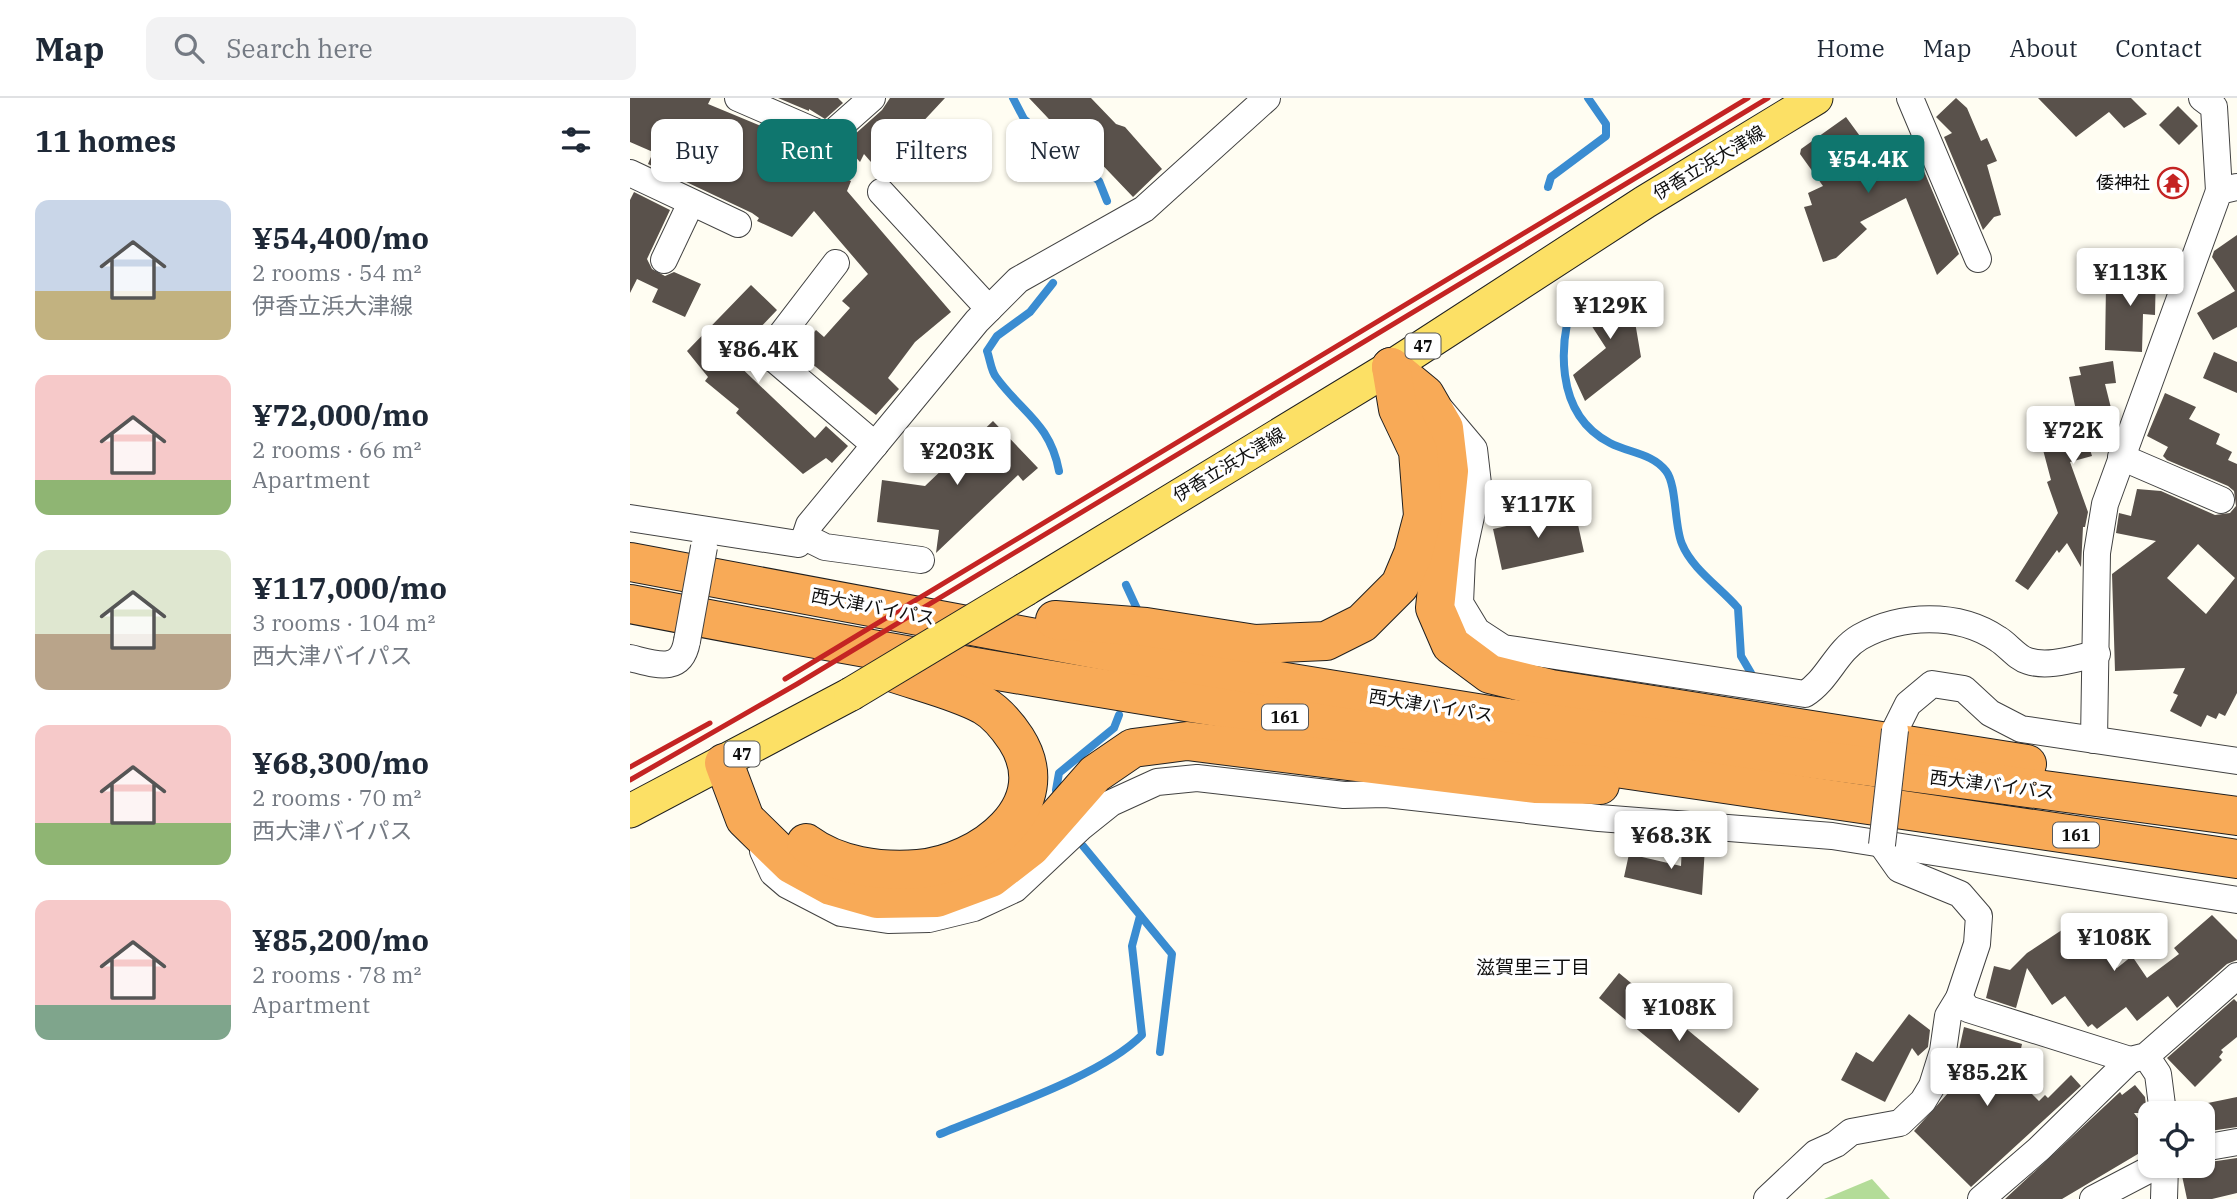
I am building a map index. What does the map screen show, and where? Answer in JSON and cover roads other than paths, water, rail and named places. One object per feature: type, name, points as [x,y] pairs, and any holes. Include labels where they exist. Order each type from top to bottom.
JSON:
[{"type":"highway","points":[[1391,367],[1425,395],[1444,428],[1449,471],[1435,608],[1451,645],[1490,674],[1565,691],[2046,768],[2183,786],[2237,805]]},
{"type":"highway","points":[[723,579],[1054,620],[1146,627],[1255,644],[1326,641],[1363,623],[1400,585],[1413,554],[1423,516],[1418,451],[1398,409],[1391,367]]},
{"type":"highway","name":"西大津バイパス","points":[[630,562],[1180,665],[1508,718],[2237,816]]},
{"type":"highway","name":"西大津バイパス","points":[[630,604],[1018,676],[2237,859]]},
{"type":"highway","points":[[724,763],[782,825],[815,850],[847,863],[881,870],[920,869],[987,845],[1010,826],[1025,802],[1029,777],[1023,750],[1008,725],[984,706],[786,635]]},
{"type":"highway","points":[[724,763],[745,819],[791,864],[831,886],[877,900],[937,898],[991,878],[1031,847],[1095,774],[1133,748],[1174,742],[1187,741],[1535,784],[1758,789]]},
{"type":"main road","name":"伊香立浜大津線","points":[[630,811],[851,694],[1026,589],[1391,367],[1645,202],[1816,98]]},
{"type":"street","points":[[738,98],[828,137],[872,98]]},
{"type":"street","points":[[630,518],[798,544],[805,537],[809,525],[875,445],[989,309],[1018,280],[1144,209],[1267,98]]},
{"type":"street","points":[[1910,98],[1978,259]]},
{"type":"street","points":[[2208,103],[2237,129]]},
{"type":"street","points":[[2094,740],[2097,553],[2105,504],[2121,457],[2228,189],[2208,103]]},
{"type":"street","points":[[630,173],[738,224]]},
{"type":"street","points":[[881,192],[989,309]]},
{"type":"street","points":[[664,260],[691,203]]},
{"type":"street","points":[[836,263],[767,353],[875,445]]},
{"type":"street","points":[[1425,395],[1450,418],[1474,449],[1478,484],[1462,558],[1460,603],[1477,631],[1503,648],[1805,694],[1816,687],[1846,647],[1879,629],[1917,620],[1936,619],[1981,629],[2027,661],[2044,663],[2097,654]]},
{"type":"street","points":[[2121,457],[2221,500]]},
{"type":"street","points":[[630,531],[704,547],[908,570],[921,560],[825,547],[805,537]]},
{"type":"street","points":[[630,658],[664,665],[676,662],[685,653],[704,547]]},
{"type":"street","points":[[1767,1199],[1816,1153],[1836,1144],[1851,1132],[1900,1123],[1923,1101],[1932,1086],[1943,1051],[1948,1016],[1959,998],[1977,944],[1979,916],[1960,894],[1899,869],[1882,845],[1895,730],[1908,704],[1932,684],[1964,689],[1990,713],[2021,729],[2237,761]]},
{"type":"street","points":[[755,831],[773,873],[787,885],[841,913],[888,920],[940,916],[974,908],[1015,889],[1081,827],[1111,803],[1157,782],[1197,778],[1344,795],[1386,794],[1599,818],[1758,829],[1882,845],[2234,901]]},
{"type":"street","points":[[1981,1199],[2138,1058],[2237,976]]},
{"type":"street","points":[[1959,998],[1968,1009],[2138,1058],[2158,1074],[2161,1101]]},
{"type":"street","points":[[2215,1147],[2237,1142]]},
{"type":"street","points":[[2093,1199],[2138,1175]]},
{"type":"street","points":[[2164,1199],[2165,1178]]},
{"type":"waterway","points":[[1013,98],[1024,119],[1099,181],[1107,201]]},
{"type":"waterway","points":[[1548,187],[1551,177],[1606,136],[1606,124],[1588,98]]},
{"type":"waterway","points":[[1053,283],[1030,312],[997,336],[987,351],[996,377],[1034,419],[1049,441],[1059,471]]},
{"type":"waterway","points":[[1577,290],[1570,310],[1564,354],[1565,375],[1578,414],[1592,430],[1610,443],[1654,460],[1666,471],[1672,486],[1682,544],[1693,562],[1738,608],[1741,656],[1751,673]]},
{"type":"waterway","points":[[1126,585],[1138,611]]},
{"type":"waterway","points":[[1056,790],[1059,773],[1114,728],[1119,715]]},
{"type":"waterway","points":[[1083,846],[1172,954],[1160,1052]]},
{"type":"waterway","points":[[940,1134],[1075,1078],[1101,1065],[1142,1035],[1132,946],[1140,916]]},
{"type":"railway","points":[[785,679],[1748,98]]},
{"type":"railway","points":[[630,780],[797,684],[1768,98]]},
{"type":"railway","points":[[630,767],[710,723]]},
{"type":"place","name":"倭神社","points":[[2173,183]]},
{"type":"district","name":"滋賀里三丁目","points":[[1533,967]]}]
